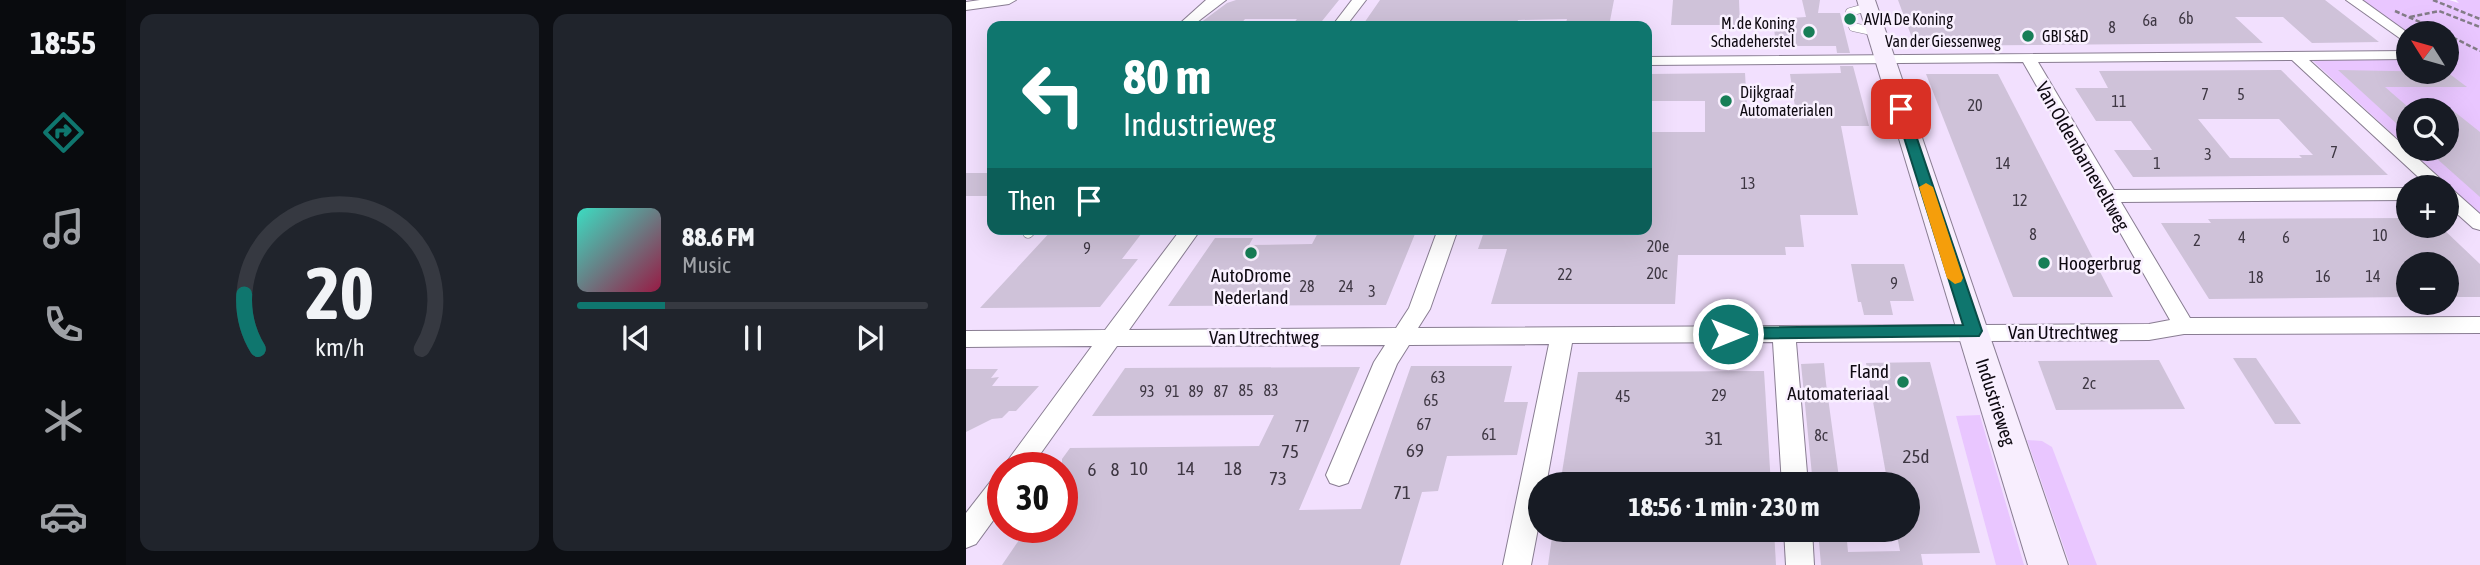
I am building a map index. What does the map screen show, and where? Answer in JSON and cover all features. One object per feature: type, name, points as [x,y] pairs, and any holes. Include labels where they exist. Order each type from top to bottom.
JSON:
[{"type":"street","points":[[966,6],[1009,0]]},
{"type":"street","points":[[1190,21],[1211,3],[1219,0]]},
{"type":"street","points":[[1343,21],[1359,0]]},
{"type":"street","points":[[2353,0],[2396,31]]},
{"type":"street","name":"Industrieweg","points":[[1867,3],[2049,565]]},
{"type":"street","name":"Van der Giessenweg","points":[[1652,61],[1881,45],[2027,57],[2396,55]]},
{"type":"street","points":[[2295,56],[2426,175]]},
{"type":"street","name":"Van Oldenbarneveltweg","points":[[2027,57],[2183,326]]},
{"type":"street","points":[[2106,196],[2396,194]]},
{"type":"street","points":[[2459,205],[2478,221]]},
{"type":"street","points":[[1027,452],[1187,235]]},
{"type":"street","points":[[1339,475],[1386,362],[1419,309],[1446,235]]},
{"type":"street","name":"Van Utrechtweg","points":[[966,339],[2149,332],[2183,326],[2480,325]]},
{"type":"street","points":[[1784,334],[1794,472]]},
{"type":"street","points":[[1517,565],[1562,335]]},
{"type":"street","points":[[966,535],[987,507]]},
{"type":"street","points":[[1799,542],[1800,565]]},
{"type":"path","points":[[2433,0],[2480,19]]},
{"type":"path","points":[[2393,10],[2417,21]]},
{"type":"path","points":[[2410,18],[2422,13],[2444,12],[2480,27]]},
{"type":"path","points":[[2459,40],[2480,51]]},
{"type":"shaded area","points":[[966,0],[2374,0],[2396,21],[2396,84],[2459,84],[2459,75],[2480,81],[2480,565],[966,565]]},
{"type":"shaded area","points":[[2358,0],[2449,0],[2459,3],[2456,0],[2480,0],[2480,214],[2459,195],[2459,175],[2437,175],[2422,161],[2459,161],[2459,98],[2396,98],[2396,137],[2313,61],[2315,58],[2396,58],[2396,84],[2459,84],[2459,21],[2396,21],[2396,25]]},
{"type":"shaded area","points":[[1980,415],[2024,565],[1996,565],[1956,416]]},
{"type":"shaded area","points":[[2027,440],[2042,441],[2052,447],[2097,565],[2070,565]]},
{"type":"building","points":[[1236,0],[1339,0],[1322,21],[1203,21],[1227,3]]},
{"type":"building","points":[[1380,0],[1614,0],[1610,21],[1365,21]]},
{"type":"building","points":[[1673,0],[1739,0],[1740,25],[1671,25]]},
{"type":"building","points":[[1802,0],[1820,0],[1818,13],[1840,13],[1850,53],[1837,53],[1836,46],[1776,46],[1773,19],[1806,17]]},
{"type":"building","points":[[1898,0],[2325,0],[2379,42],[2312,43],[2283,17],[2235,17],[2263,43],[1915,46]]},
{"type":"building","points":[[1840,66],[1853,66],[1869,126],[1841,126],[1858,215],[1800,215],[1804,247],[1785,247],[1786,255],[1678,255],[1675,304],[1491,304],[1507,249],[1478,249],[1483,235],[1652,235],[1652,132],[1705,132],[1705,101],[1652,101],[1652,74],[1745,73],[1747,107],[1795,107],[1790,74],[1841,73]]},
{"type":"building","points":[[2281,70],[2388,175],[2133,177],[2114,150],[2152,150],[2131,121],[2096,121],[2075,88],[2108,88],[2099,71]],"holes":[[[2198,119],[2279,119],[2313,155],[2299,155],[2302,158],[2230,158]]]},
{"type":"building","points":[[2338,70],[2396,71],[2396,84],[2459,84],[2459,81],[2467,87],[2385,87],[2398,98],[2396,123]]},
{"type":"building","points":[[1926,74],[1998,74],[2113,297],[2013,297]]},
{"type":"building","points":[[2459,115],[2480,132],[2480,197],[2459,178],[2459,175],[2455,175],[2440,161],[2459,161]]},
{"type":"building","points":[[966,173],[987,173],[987,196],[966,196]]},
{"type":"building","points":[[2396,218],[2396,238],[2453,238],[2480,264],[2480,297],[2459,297],[2459,252],[2396,252],[2396,297],[2209,299],[2161,223],[2211,223],[2208,219]]},
{"type":"building","points":[[1047,235],[1140,235],[1122,259],[1138,259],[1100,307],[980,308]]},
{"type":"building","points":[[1317,235],[1415,235],[1386,305],[1168,306],[1215,238],[1253,238],[1249,245],[1312,244]]},
{"type":"building","points":[[1851,264],[1904,264],[1914,301],[1890,301],[1893,315],[1864,315],[1861,302],[1858,302]]},
{"type":"building","points":[[2233,358],[2256,358],[2301,424],[2275,424]]},
{"type":"building","points":[[2159,360],[2185,409],[2056,410],[2038,361]]},
{"type":"building","points":[[1930,362],[1980,553],[1921,554],[1923,565],[1821,565],[1819,542],[1847,542],[1848,552],[1900,551],[1898,542],[1920,542],[1920,472],[1886,472],[1866,363]]},
{"type":"building","points":[[1824,363],[1838,472],[1812,472],[1801,364]]},
{"type":"building","points":[[1411,366],[1512,366],[1504,402],[1528,402],[1517,455],[1447,456],[1438,491],[1422,492],[1400,565],[1002,565],[1017,543],[1078,543],[1078,452],[1067,452],[1070,448],[1259,446],[1274,415],[1092,416],[1125,368],[1360,367],[1299,510],[1361,509]]},
{"type":"building","points":[[966,369],[998,369],[991,378],[999,377],[992,386],[1039,386],[1016,411],[1009,411],[1002,418],[992,419],[966,432]]},
{"type":"building","points":[[1764,371],[1770,472],[1562,472],[1578,372]]},
{"type":"building","points":[[1551,542],[1775,542],[1776,565],[1548,565]]},
{"type":"slow traffic","points":[[1926,187],[1955,278]]},
{"type":"place","name":"AVIA De Koning","points":[[1850,19]]},
{"type":"place","name":"M. de Koning Schadeherstel","points":[[1809,32]]},
{"type":"place","name":"GBI S&D","points":[[2028,36]]},
{"type":"place","name":"Dijkgraaf Automaterialen","points":[[1726,101]]},
{"type":"place","name":"AutoDrome Nederland","points":[[1251,253]]},
{"type":"place","name":"Hoogerbrug","points":[[2044,263]]},
{"type":"place","name":"Fland Automateriaal","points":[[1903,382]]},
{"type":"route","points":[[1728,334],[1973,331],[1901,109]]}]
